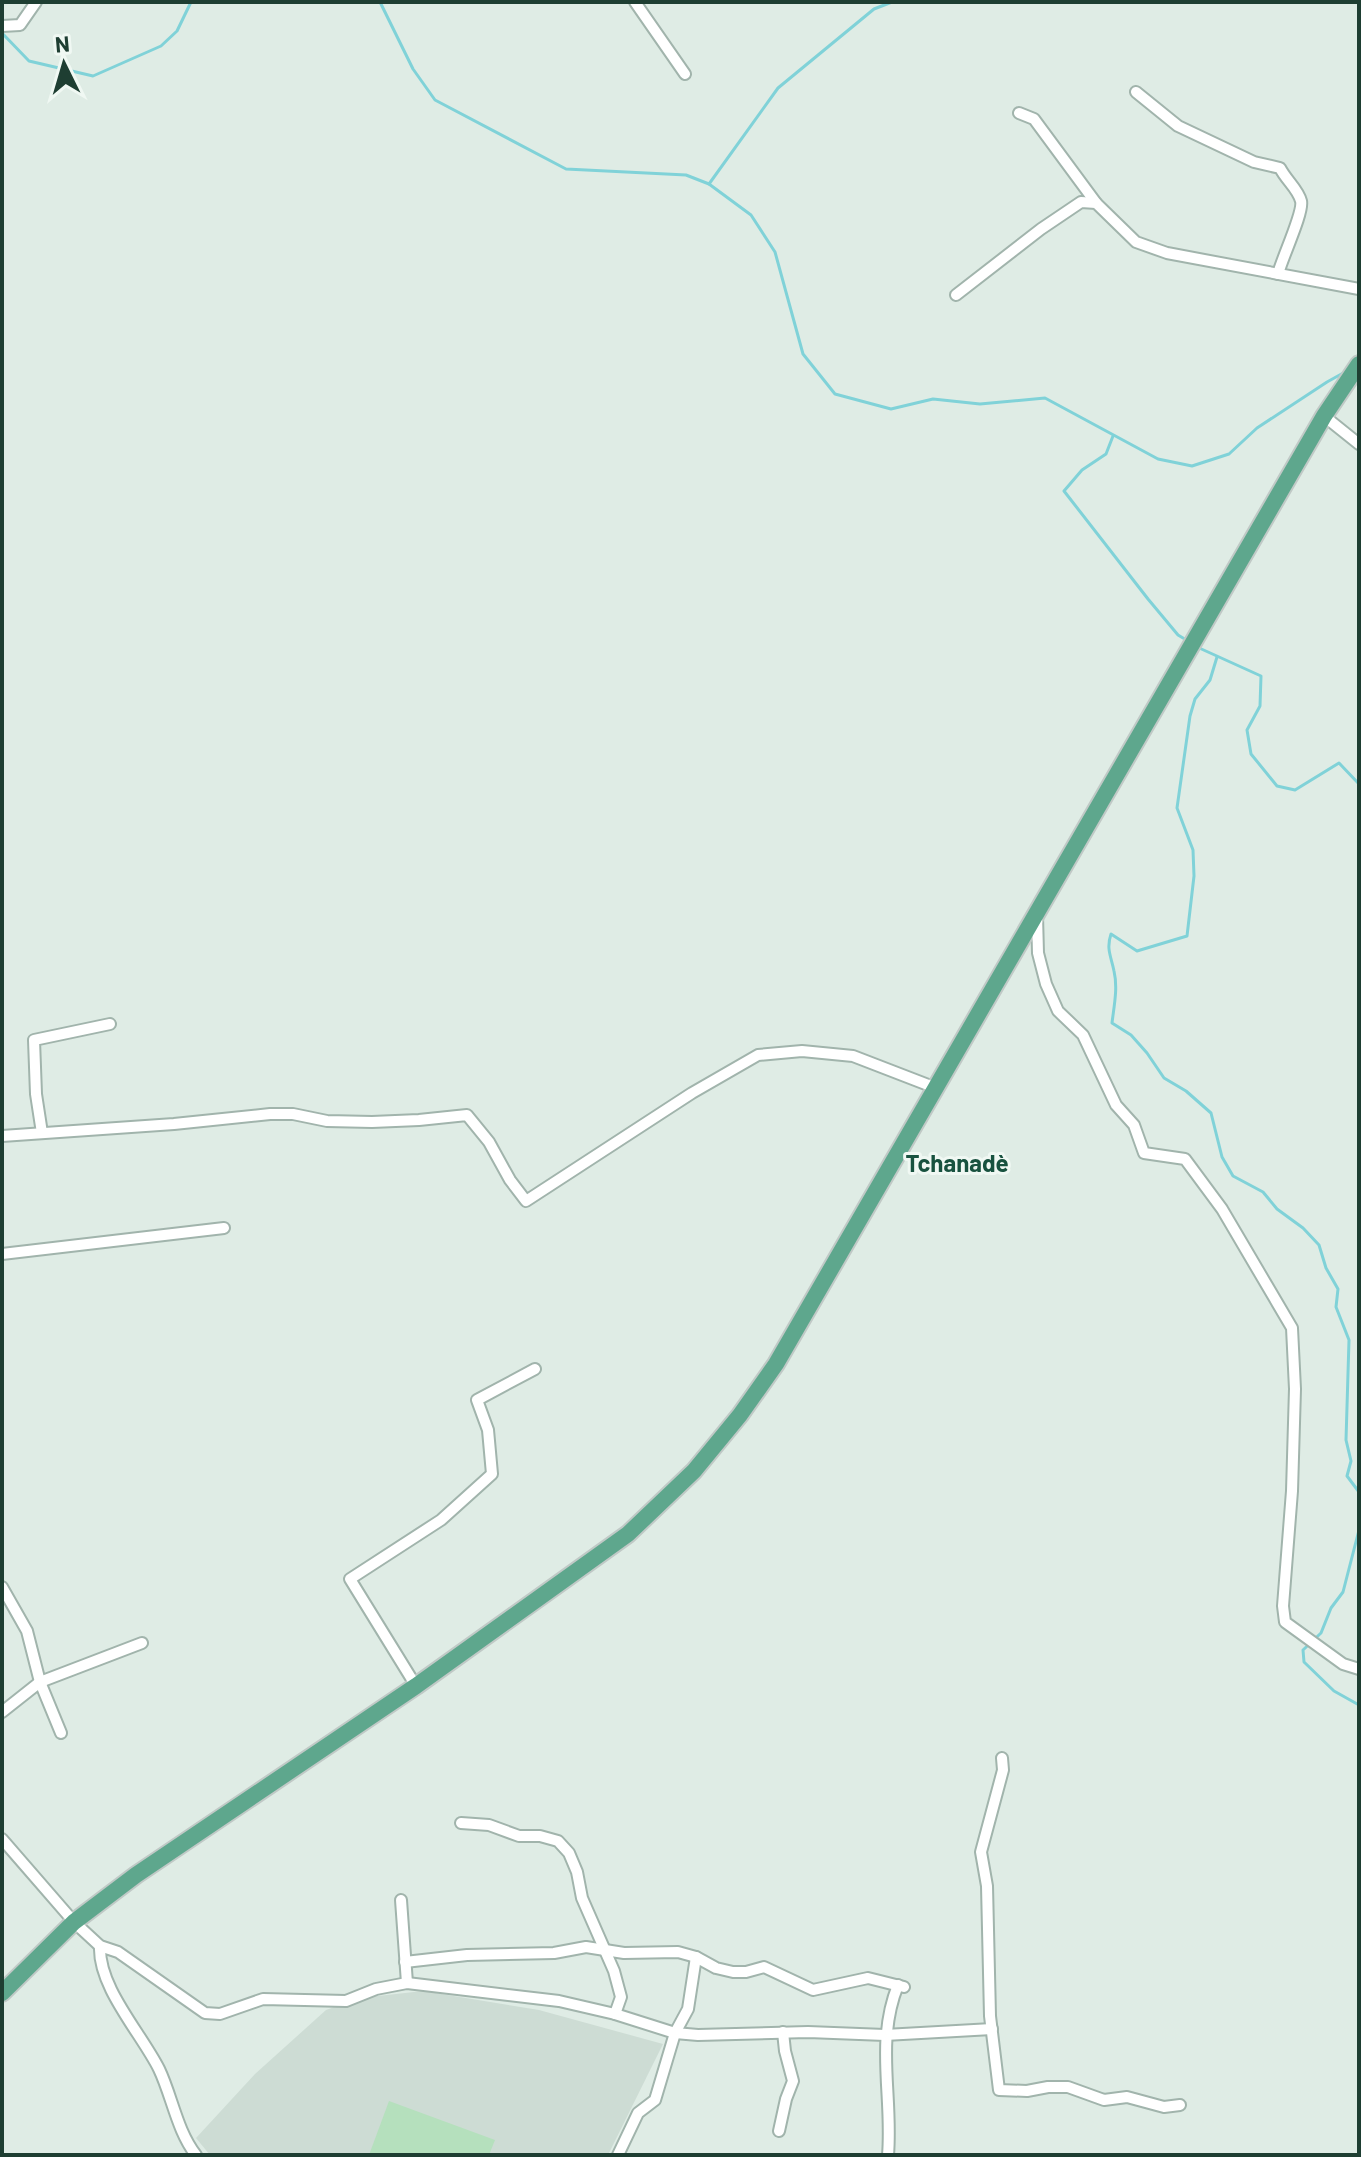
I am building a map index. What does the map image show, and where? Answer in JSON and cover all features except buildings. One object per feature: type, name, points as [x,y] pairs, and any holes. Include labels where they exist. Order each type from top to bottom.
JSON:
[{"type":"main road","points":[[2,1993],[74,1922],[136,1875],[416,1686],[628,1534],[649,1516],[724,1436],[776,1364],[1324,416],[1359,364]]},
{"type":"street","points":[[2,26],[20,25],[36,2]]},
{"type":"street","points":[[635,2],[685,74]]},
{"type":"street","points":[[1136,92],[1178,126],[1254,162],[1280,168],[1302,202],[1301,214],[1283,252],[1278,274]]},
{"type":"street","points":[[1019,113],[1034,119],[1096,203],[1136,242],[1167,253],[1359,289]]},
{"type":"street","points":[[956,295],[1081,202],[1096,203]]},
{"type":"street","points":[[1324,416],[1359,444]]},
{"type":"street","points":[[1037,914],[1038,953],[1046,984],[1058,1011],[1083,1035],[1116,1105],[1134,1125],[1144,1153],[1185,1159],[1222,1209],[1292,1328],[1295,1389],[1292,1491],[1283,1606],[1285,1622],[1343,1664],[1359,1669]]},
{"type":"street","points":[[42,1133],[36,1094],[34,1040],[110,1024]]},
{"type":"street","points":[[2,1136],[270,1114],[293,1114],[327,1121],[372,1122],[467,1115],[489,1142],[526,1201],[692,1093],[758,1055],[802,1051],[853,1056],[936,1088]]},
{"type":"street","points":[[2,1254],[224,1228]]},
{"type":"street","points":[[416,1686],[350,1579],[441,1520],[492,1474],[488,1430],[477,1400],[535,1369]]},
{"type":"street","points":[[2,1587],[27,1631],[40,1682],[61,1733]]},
{"type":"street","points":[[2,1712],[40,1682],[142,1643]]},
{"type":"street","points":[[1002,1758],[1003,1770],[981,1852],[987,1886],[992,2029],[999,2090],[1068,2087],[1104,2100],[1127,2097],[1164,2107],[1180,2105]]},
{"type":"street","points":[[461,1823],[489,1825],[519,1836],[540,1836],[558,1841],[569,1853],[577,1872],[582,1898],[606,1949],[621,1997],[615,2014]]},
{"type":"street","points":[[2,1839],[74,1922],[100,1946],[118,1952],[205,2013],[220,2014],[263,1999],[346,2001],[376,1989],[407,1983],[559,2001],[675,2033],[698,2035],[783,2032],[885,2035],[992,2029]]},
{"type":"street","points":[[401,1900],[407,1983]]},
{"type":"street","points":[[100,1946],[99,1963],[158,2067],[191,2154]]},
{"type":"street","points":[[405,1962],[467,1955],[554,1953],[586,1947],[624,1953],[678,1952],[733,1972],[764,1967],[813,1990],[868,1978],[901,1986],[888,2015],[885,2035],[888,2155]]},
{"type":"street","points":[[618,2155],[638,2113],[655,2100],[675,2033],[688,2009],[696,1957]]},
{"type":"street","points":[[779,2131],[793,2081],[783,2032]]},
{"type":"shaded area","points":[[423,1991],[539,2010],[663,2044],[608,2155],[210,2155],[196,2138],[255,2074],[326,2010],[360,1998]]},
{"type":"green space","points":[[389,2101],[495,2140],[489,2155],[369,2155]]},
{"type":"waterway","points":[[2,33],[29,61],[93,76],[161,46],[177,31],[191,2]]},
{"type":"waterway","points":[[380,2],[413,69],[435,100],[566,169],[686,175],[709,184],[751,215],[775,252],[803,354],[835,394],[891,409],[933,399],[980,404],[1045,398],[1158,459],[1192,466],[1229,454],[1257,428],[1345,372]]},
{"type":"waterway","points":[[709,184],[778,88],[874,9],[892,2]]},
{"type":"waterway","points":[[1113,436],[1106,454],[1082,470],[1064,491],[1148,599],[1178,635],[1188,641]]},
{"type":"waterway","points":[[1197,647],[1261,676],[1260,706],[1247,730],[1251,754],[1277,786],[1295,790],[1339,763],[1359,784]]},
{"type":"waterway","points":[[1217,657],[1210,680],[1195,699],[1190,716],[1177,808],[1193,850],[1194,876],[1187,936],[1137,951],[1111,934],[1109,948],[1116,984],[1112,1023],[1131,1035],[1164,1078],[1186,1091],[1211,1113],[1222,1157],[1233,1176],[1263,1192],[1277,1209],[1303,1228],[1319,1245],[1326,1268],[1338,1289],[1336,1307],[1349,1340],[1346,1440],[1351,1461],[1347,1476],[1359,1492]]},
{"type":"waterway","points":[[1359,1530],[1343,1592],[1331,1608],[1321,1633],[1303,1650],[1304,1662],[1334,1691],[1359,1705]]},
{"type":"district","name":"Tchanadè","points":[[957,1164]]}]
